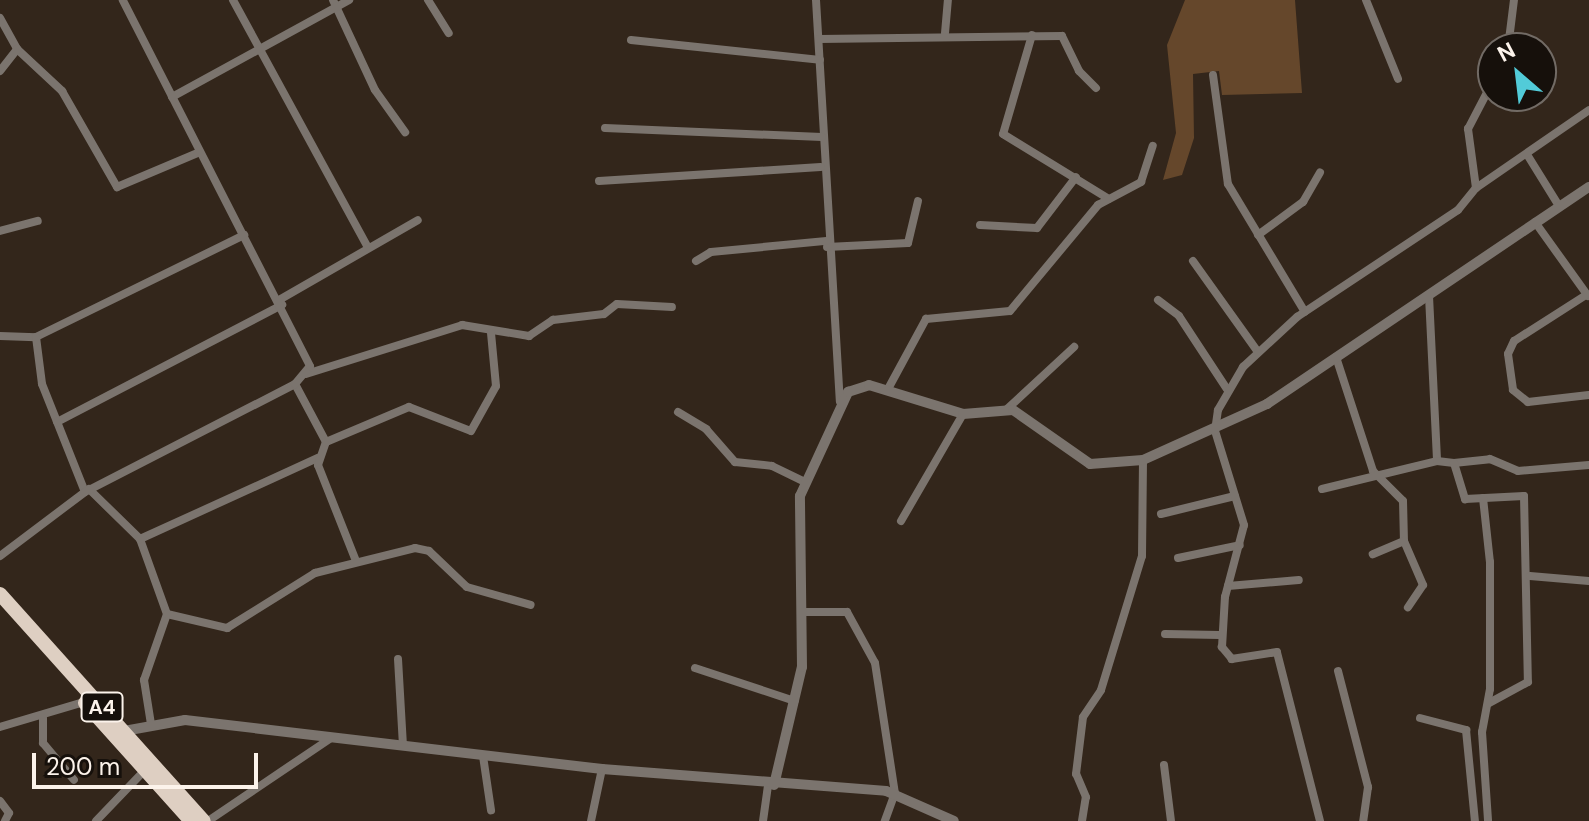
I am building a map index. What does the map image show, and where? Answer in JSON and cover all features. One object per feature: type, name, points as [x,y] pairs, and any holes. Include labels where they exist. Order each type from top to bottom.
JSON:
[{"type":"highway","name":"A4","points":[[0,594],[84,702],[191,821]]},
{"type":"highway","name":"A4","points":[[0,607],[124,731],[206,821]]},
{"type":"street","points":[[123,0],[310,360],[306,374]]},
{"type":"street","points":[[233,0],[255,49],[288,93],[368,248]]},
{"type":"street","points":[[172,97],[334,3],[349,0]]},
{"type":"street","points":[[428,0],[449,33]]},
{"type":"street","points":[[763,821],[795,701],[805,482],[840,401],[821,167],[816,0]]},
{"type":"street","points":[[945,33],[948,0]]},
{"type":"street","points":[[1366,0],[1398,79]]},
{"type":"street","points":[[1510,32],[1514,0]]},
{"type":"street","points":[[334,3],[375,90],[405,132]]},
{"type":"street","points":[[0,18],[17,49],[62,91],[117,187],[136,185],[200,152]]},
{"type":"street","points":[[819,39],[945,33],[1032,35],[1069,40],[1079,71],[1096,88]]},
{"type":"street","points":[[1032,35],[1003,134],[1034,159],[1076,177],[1109,199]]},
{"type":"street","points":[[631,40],[820,60]]},
{"type":"street","points":[[0,71],[17,49]]},
{"type":"street","points":[[1213,75],[1228,184],[1305,312]]},
{"type":"street","points":[[1320,821],[1277,652],[1232,659],[1220,635],[1228,586],[1244,525],[1215,431],[1227,389],[1258,352],[1305,312],[1458,210],[1476,188],[1528,156],[1589,110]]},
{"type":"street","points":[[1476,188],[1468,129],[1477,112]]},
{"type":"street","points":[[605,128],[822,137]]},
{"type":"street","points":[[888,389],[926,319],[1010,311],[1109,199],[1141,182],[1153,146]]},
{"type":"street","points":[[1528,156],[1559,206]]},
{"type":"street","points":[[599,181],[821,167]]},
{"type":"street","points":[[1258,235],[1303,202],[1320,173]]},
{"type":"street","points":[[980,225],[1037,228],[1076,177]]},
{"type":"street","points":[[840,401],[857,388],[888,389],[963,414],[1006,410],[1034,419],[1090,464],[1143,460],[1215,431],[1336,357],[1589,187]]},
{"type":"street","points":[[696,261],[711,252],[826,244],[908,243],[918,201]]},
{"type":"street","points":[[57,422],[280,303],[418,220]]},
{"type":"street","points":[[0,231],[38,221]]},
{"type":"street","points":[[1535,222],[1588,296],[1514,341],[1508,354],[1513,390],[1528,402],[1589,395]]},
{"type":"street","points":[[0,336],[36,337],[244,235]]},
{"type":"street","points":[[1193,261],[1258,352]]},
{"type":"street","points":[[1429,296],[1437,461]]},
{"type":"street","points":[[1158,300],[1179,316],[1227,389]]},
{"type":"street","points":[[0,556],[87,490],[295,384],[306,374],[446,329],[537,334],[551,320],[604,314],[617,304],[672,307]]},
{"type":"street","points":[[140,539],[318,458],[326,442],[409,407],[471,431],[496,386],[491,333]]},
{"type":"street","points":[[36,337],[42,384],[87,490],[140,539],[167,614],[144,680],[151,724]]},
{"type":"street","points":[[1006,410],[1074,347]]},
{"type":"street","points":[[1336,357],[1380,478],[1403,501],[1404,541],[1423,585],[1408,607]]},
{"type":"street","points":[[295,384],[326,442]]},
{"type":"street","points":[[678,412],[706,429],[735,462],[772,466],[805,482]]},
{"type":"street","points":[[901,521],[963,414]]},
{"type":"street","points":[[318,458],[356,561]]},
{"type":"street","points":[[1322,489],[1380,478],[1437,461],[1454,463],[1490,459],[1518,471],[1589,465]]},
{"type":"street","points":[[1082,821],[1086,797],[1076,774],[1083,717],[1101,690],[1142,556],[1143,460]]},
{"type":"street","points":[[1454,463],[1461,496],[1524,496],[1530,576],[1527,687],[1489,703]]},
{"type":"street","points":[[1161,514],[1235,496]]},
{"type":"street","points":[[1483,498],[1489,703],[1482,732],[1488,821]]},
{"type":"street","points":[[1373,554],[1404,541]]},
{"type":"street","points":[[1178,558],[1240,545]]},
{"type":"street","points":[[167,614],[234,625],[315,573],[356,561],[422,549],[467,587],[531,605]]},
{"type":"street","points":[[1530,576],[1589,581]]},
{"type":"street","points":[[1228,586],[1299,580]]},
{"type":"street","points":[[801,612],[847,612],[871,654],[886,699],[895,793],[885,821]]},
{"type":"street","points":[[1165,634],[1220,635]]},
{"type":"street","points":[[398,659],[403,746]]},
{"type":"street","points":[[695,668],[795,701]]},
{"type":"street","points":[[1338,671],[1368,787],[1363,821]]},
{"type":"street","points":[[0,727],[43,718],[84,702]]},
{"type":"street","points":[[43,718],[43,743],[74,780]]},
{"type":"street","points":[[1420,718],[1466,730],[1475,821]]},
{"type":"street","points":[[124,731],[185,720],[602,769],[895,793],[954,821]]},
{"type":"street","points":[[206,821],[331,738]]},
{"type":"street","points":[[483,756],[491,810]]},
{"type":"street","points":[[1164,765],[1171,821]]},
{"type":"street","points":[[591,821],[602,769]]},
{"type":"street","points":[[96,821],[145,770]]},
{"type":"street","points":[[0,801],[9,813],[5,821]]},
{"type":"shaded area","points":[[1185,0],[1295,0],[1302,93],[1222,95],[1219,71],[1193,74],[1194,138],[1182,175],[1163,180],[1176,133],[1167,45]]}]
